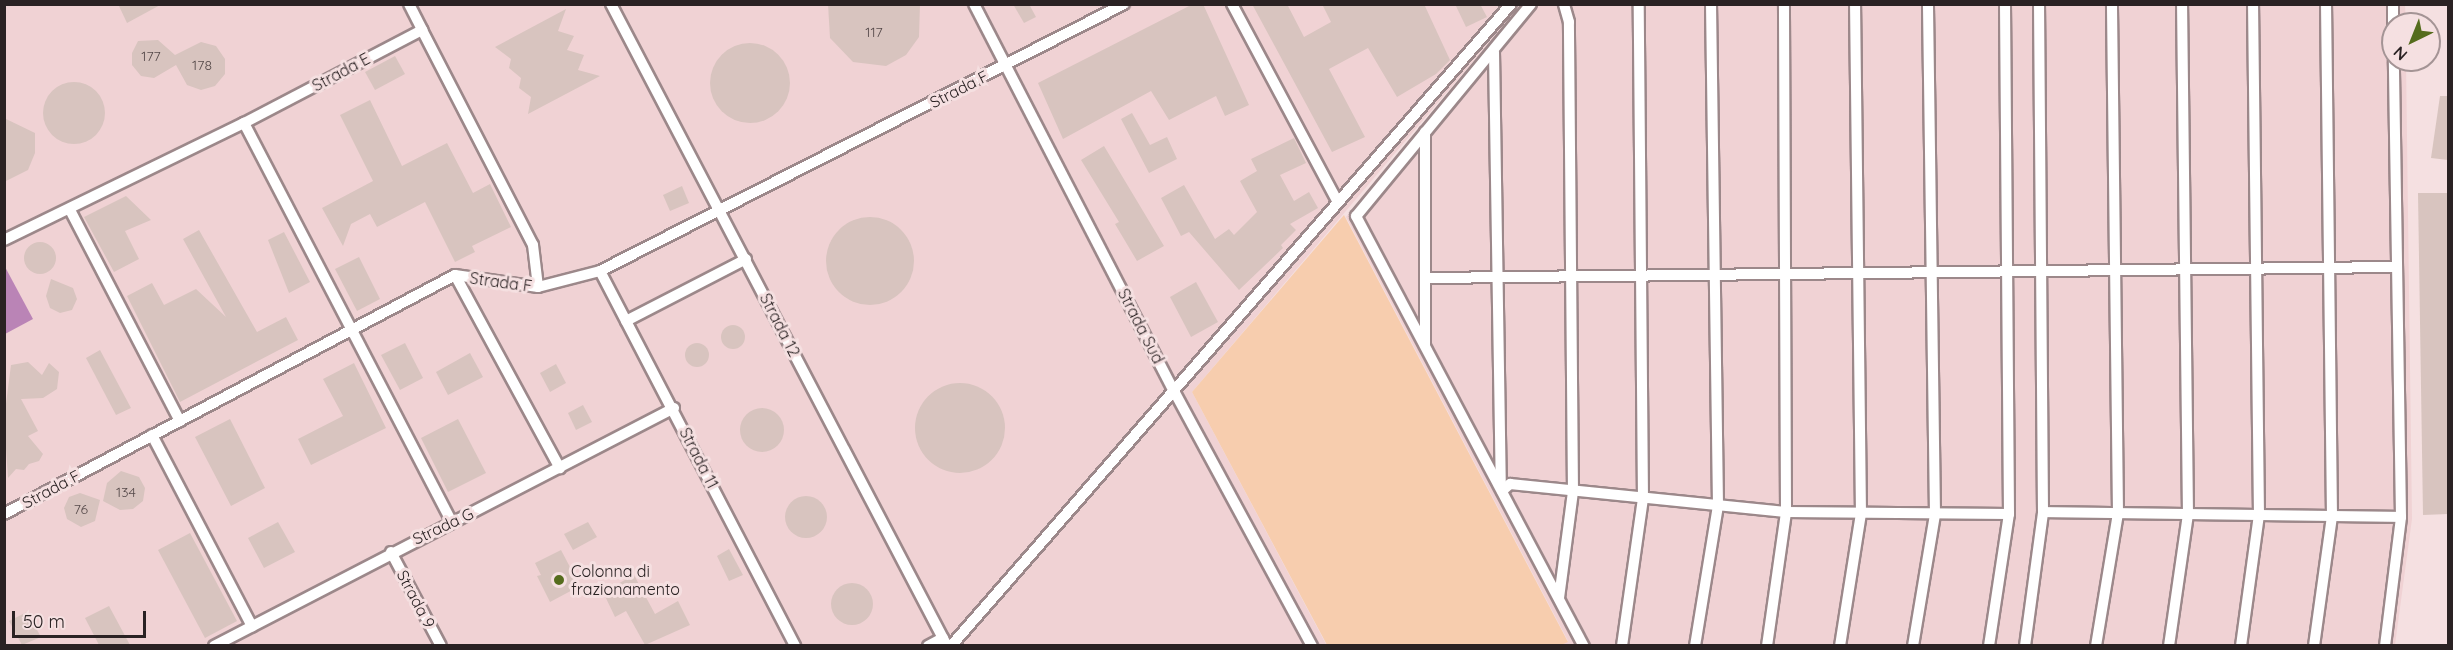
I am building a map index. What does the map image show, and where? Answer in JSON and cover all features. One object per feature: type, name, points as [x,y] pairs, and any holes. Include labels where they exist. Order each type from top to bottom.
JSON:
[{"type":"lane","points":[[409,4],[533,245],[538,287]]},
{"type":"lane","name":"Strada 12","points":[[611,4],[947,643]]},
{"type":"lane","name":"Strada Sud","points":[[974,4],[1174,392],[1312,645]]},
{"type":"lane","points":[[1232,4],[1337,201]]},
{"type":"lane","points":[[928,645],[947,643],[1174,392],[1337,201],[1511,4]]},
{"type":"lane","points":[[1531,4],[1494,52],[1356,216],[1584,645]]},
{"type":"lane","points":[[1559,598],[1573,492],[1569,22],[1564,4]]},
{"type":"lane","points":[[1622,645],[1643,499],[1639,4]]},
{"type":"lane","points":[[1695,645],[1718,505],[1712,274],[1711,4]]},
{"type":"lane","points":[[1767,645],[1786,512],[1787,274],[1784,4]]},
{"type":"lane","points":[[1840,645],[1861,514],[1855,4]]},
{"type":"lane","points":[[1913,645],[1935,514],[1928,4]]},
{"type":"lane","points":[[1994,645],[1989,645],[2009,514],[2011,271],[2005,4]]},
{"type":"lane","points":[[2025,645],[2043,512],[2038,271],[2039,4]]},
{"type":"lane","points":[[2096,645],[2118,513],[2112,4]]},
{"type":"lane","points":[[2169,645],[2188,514],[2182,4]]},
{"type":"lane","points":[[2241,645],[2259,515],[2258,268],[2253,4]]},
{"type":"lane","points":[[2314,645],[2332,516],[2326,4]]},
{"type":"lane","name":"Strada F","points":[[4,514],[455,276],[538,287],[600,271],[1122,5]]},
{"type":"lane","name":"Strada E","points":[[4,240],[70,210],[244,123],[422,30]]},
{"type":"lane","points":[[1494,52],[1502,491]]},
{"type":"lane","points":[[2385,645],[2401,517],[2394,72]]},
{"type":"lane","points":[[244,123],[451,520]]},
{"type":"lane","points":[[1425,132],[1428,278],[1425,346]]},
{"type":"lane","points":[[70,210],[180,421]]},
{"type":"lane","points":[[626,321],[746,259]]},
{"type":"lane","points":[[1428,278],[2397,267]]},
{"type":"lane","name":"Strada 11","points":[[600,271],[674,408],[795,645]]},
{"type":"lane","points":[[455,276],[560,468]]},
{"type":"lane","name":"Strada G","points":[[214,645],[451,520],[560,468],[674,408]]},
{"type":"lane","points":[[152,435],[252,626]]},
{"type":"lane","points":[[1502,491],[1510,484],[1786,512],[2009,514]]},
{"type":"lane","points":[[2043,512],[2401,517]]},
{"type":"lane","name":"Strada 9","points":[[391,552],[441,645]]},
{"type":"shaded area","points":[[4,5],[1521,5],[1192,392],[1327,646],[5,645]]},
{"type":"shaded area","points":[[1522,5],[2405,5],[2405,12],[2381,12],[2381,72],[2406,72],[2412,519],[2395,645],[1561,645],[1568,641],[1346,217]]},
{"type":"shaded area","points":[[1344,215],[1568,642],[1561,645],[1327,645],[1192,392]]},
{"type":"shaded area","points":[[4,265],[33,319],[5,334],[4,334]]},
{"type":"building","points":[[118,4],[162,4],[127,23]]},
{"type":"building","points":[[828,4],[920,4],[919,37],[906,55],[886,66],[853,62],[830,38]]},
{"type":"building","points":[[1013,4],[1029,4],[1036,17],[1024,23]]},
{"type":"building","points":[[1193,4],[1203,4],[1249,105],[1225,116],[1216,96],[1169,120],[1151,91],[1063,139],[1038,83]]},
{"type":"building","points":[[1252,4],[1287,4],[1304,37],[1331,22],[1322,4],[1424,4],[1450,60],[1436,74],[1397,97],[1368,48],[1329,69],[1365,137],[1332,152]]},
{"type":"building","points":[[1455,4],[1480,4],[1487,17],[1466,27]]},
{"type":"building","points":[[566,9],[558,31],[574,36],[567,50],[584,55],[578,70],[600,76],[528,114],[531,97],[519,88],[521,78],[509,68],[511,59],[495,47]]},
{"type":"building","points":[[158,40],[175,55],[201,42],[216,46],[225,59],[225,74],[215,86],[201,90],[187,85],[176,65],[154,78],[141,76],[132,65],[132,53],[138,41]]},
{"type":"building","points":[[750,43],[765,46],[778,55],[787,68],[790,83],[787,98],[778,111],[765,120],[750,123],[735,120],[722,111],[713,98],[710,83],[713,68],[722,55],[735,46]]},
{"type":"building","points":[[395,56],[405,74],[375,90],[365,72]]},
{"type":"building","points":[[74,82],[91,87],[96,91],[100,96],[105,113],[100,130],[96,135],[91,139],[74,144],[57,139],[52,135],[48,130],[43,113],[48,96],[52,91],[57,87]]},
{"type":"building","points":[[2440,96],[2448,96],[2448,160],[2431,158]]},
{"type":"building","points":[[370,100],[402,166],[447,143],[473,193],[490,184],[511,227],[472,246],[475,252],[455,262],[425,202],[377,227],[370,214],[351,224],[343,246],[322,208],[373,181],[340,115]]},
{"type":"building","points":[[1132,113],[1150,145],[1167,137],[1177,159],[1149,173],[1121,119]]},
{"type":"building","points":[[4,118],[35,133],[35,153],[28,170],[4,182]]},
{"type":"building","points":[[1294,138],[1306,163],[1280,175],[1294,201],[1309,192],[1318,208],[1290,224],[1296,230],[1281,245],[1283,248],[1239,290],[1189,232],[1181,236],[1161,198],[1184,185],[1215,239],[1229,229],[1234,235],[1257,212],[1240,181],[1257,171],[1251,159]]},
{"type":"building","points":[[1104,146],[1164,246],[1137,261],[1115,224],[1119,222],[1081,160]]},
{"type":"building","points":[[682,186],[689,203],[670,211],[663,195]]},
{"type":"building","points":[[2418,193],[2448,193],[2448,514],[2423,515]]},
{"type":"building","points":[[126,196],[151,220],[125,231],[139,259],[114,272],[84,217]]},
{"type":"building","points":[[861,217],[879,217],[895,224],[907,236],[914,252],[914,270],[907,286],[895,298],[879,305],[861,305],[845,298],[833,286],[826,270],[826,252],[833,236],[845,224]]},
{"type":"building","points":[[199,230],[257,332],[286,317],[298,340],[180,402],[127,296],[152,283],[164,305],[196,289],[226,317],[183,239]]},
{"type":"building","points":[[284,232],[310,282],[289,293],[268,240]]},
{"type":"building","points":[[40,242],[51,247],[56,258],[51,269],[40,274],[29,269],[24,258],[29,247]]},
{"type":"building","points":[[359,257],[380,299],[357,311],[335,269]]},
{"type":"building","points":[[51,279],[73,288],[77,299],[72,310],[60,313],[50,308],[46,296]]},
{"type":"building","points":[[1196,282],[1218,322],[1191,337],[1170,297]]},
{"type":"building","points":[[733,325],[738,326],[744,332],[744,342],[738,348],[733,349],[728,348],[722,342],[721,337],[722,332],[728,326]]},
{"type":"building","points":[[405,343],[423,378],[400,390],[381,355]]},
{"type":"building","points":[[697,343],[702,344],[708,350],[708,360],[702,366],[697,367],[692,366],[686,360],[685,355],[686,350],[692,344]]},
{"type":"building","points":[[100,350],[131,408],[116,415],[86,358]]},
{"type":"building","points":[[470,353],[483,377],[448,395],[436,372]]},
{"type":"building","points":[[28,362],[42,375],[49,363],[59,372],[57,389],[43,398],[21,399],[38,431],[28,436],[43,454],[39,461],[29,464],[24,470],[16,469],[8,478],[4,419],[11,365]]},
{"type":"building","points":[[354,363],[386,428],[311,465],[298,439],[343,416],[323,379]]},
{"type":"building","points":[[556,364],[566,383],[550,392],[540,373]]},
{"type":"building","points":[[960,383],[977,387],[992,396],[1001,411],[1005,428],[1001,445],[992,460],[977,469],[960,473],[943,469],[928,460],[919,445],[915,428],[919,411],[928,396],[943,387]]},
{"type":"building","points":[[583,405],[592,422],[576,430],[568,413]]},
{"type":"building","points":[[762,408],[777,415],[784,430],[777,445],[762,452],[747,445],[740,430],[747,415]]},
{"type":"building","points":[[230,419],[265,488],[231,506],[195,437]]},
{"type":"building","points":[[458,419],[486,473],[448,492],[421,438]]},
{"type":"building","points":[[121,471],[139,477],[145,488],[143,501],[133,509],[120,510],[103,501],[107,483]]},
{"type":"building","points":[[80,493],[100,500],[95,521],[81,527],[67,519],[64,508],[69,497]]},
{"type":"building","points":[[806,496],[814,497],[821,502],[826,509],[826,525],[821,532],[814,537],[806,538],[798,537],[791,532],[786,525],[785,517],[786,509],[791,502],[798,497]]},
{"type":"building","points":[[278,522],[295,552],[264,568],[248,538]]},
{"type":"building","points":[[588,522],[597,537],[573,550],[564,534]]},
{"type":"building","points":[[190,533],[237,621],[205,638],[158,550]]},
{"type":"building","points":[[729,549],[743,575],[729,581],[717,556]]},
{"type":"building","points":[[561,550],[580,586],[550,602],[537,576],[541,575],[535,563]]},
{"type":"building","points":[[634,575],[655,614],[678,601],[690,625],[645,645],[626,611],[615,617],[603,592]]},
{"type":"building","points":[[852,583],[860,584],[867,589],[872,596],[872,612],[867,619],[860,624],[852,625],[844,624],[837,619],[832,612],[831,604],[832,596],[837,589],[844,584]]},
{"type":"building","points":[[109,606],[130,645],[99,645],[85,618]]},
{"type":"building","points":[[27,612],[41,637],[22,645],[9,621]]},
{"type":"place","name":"Colonna di frazionamento","points":[[559,580]]}]
